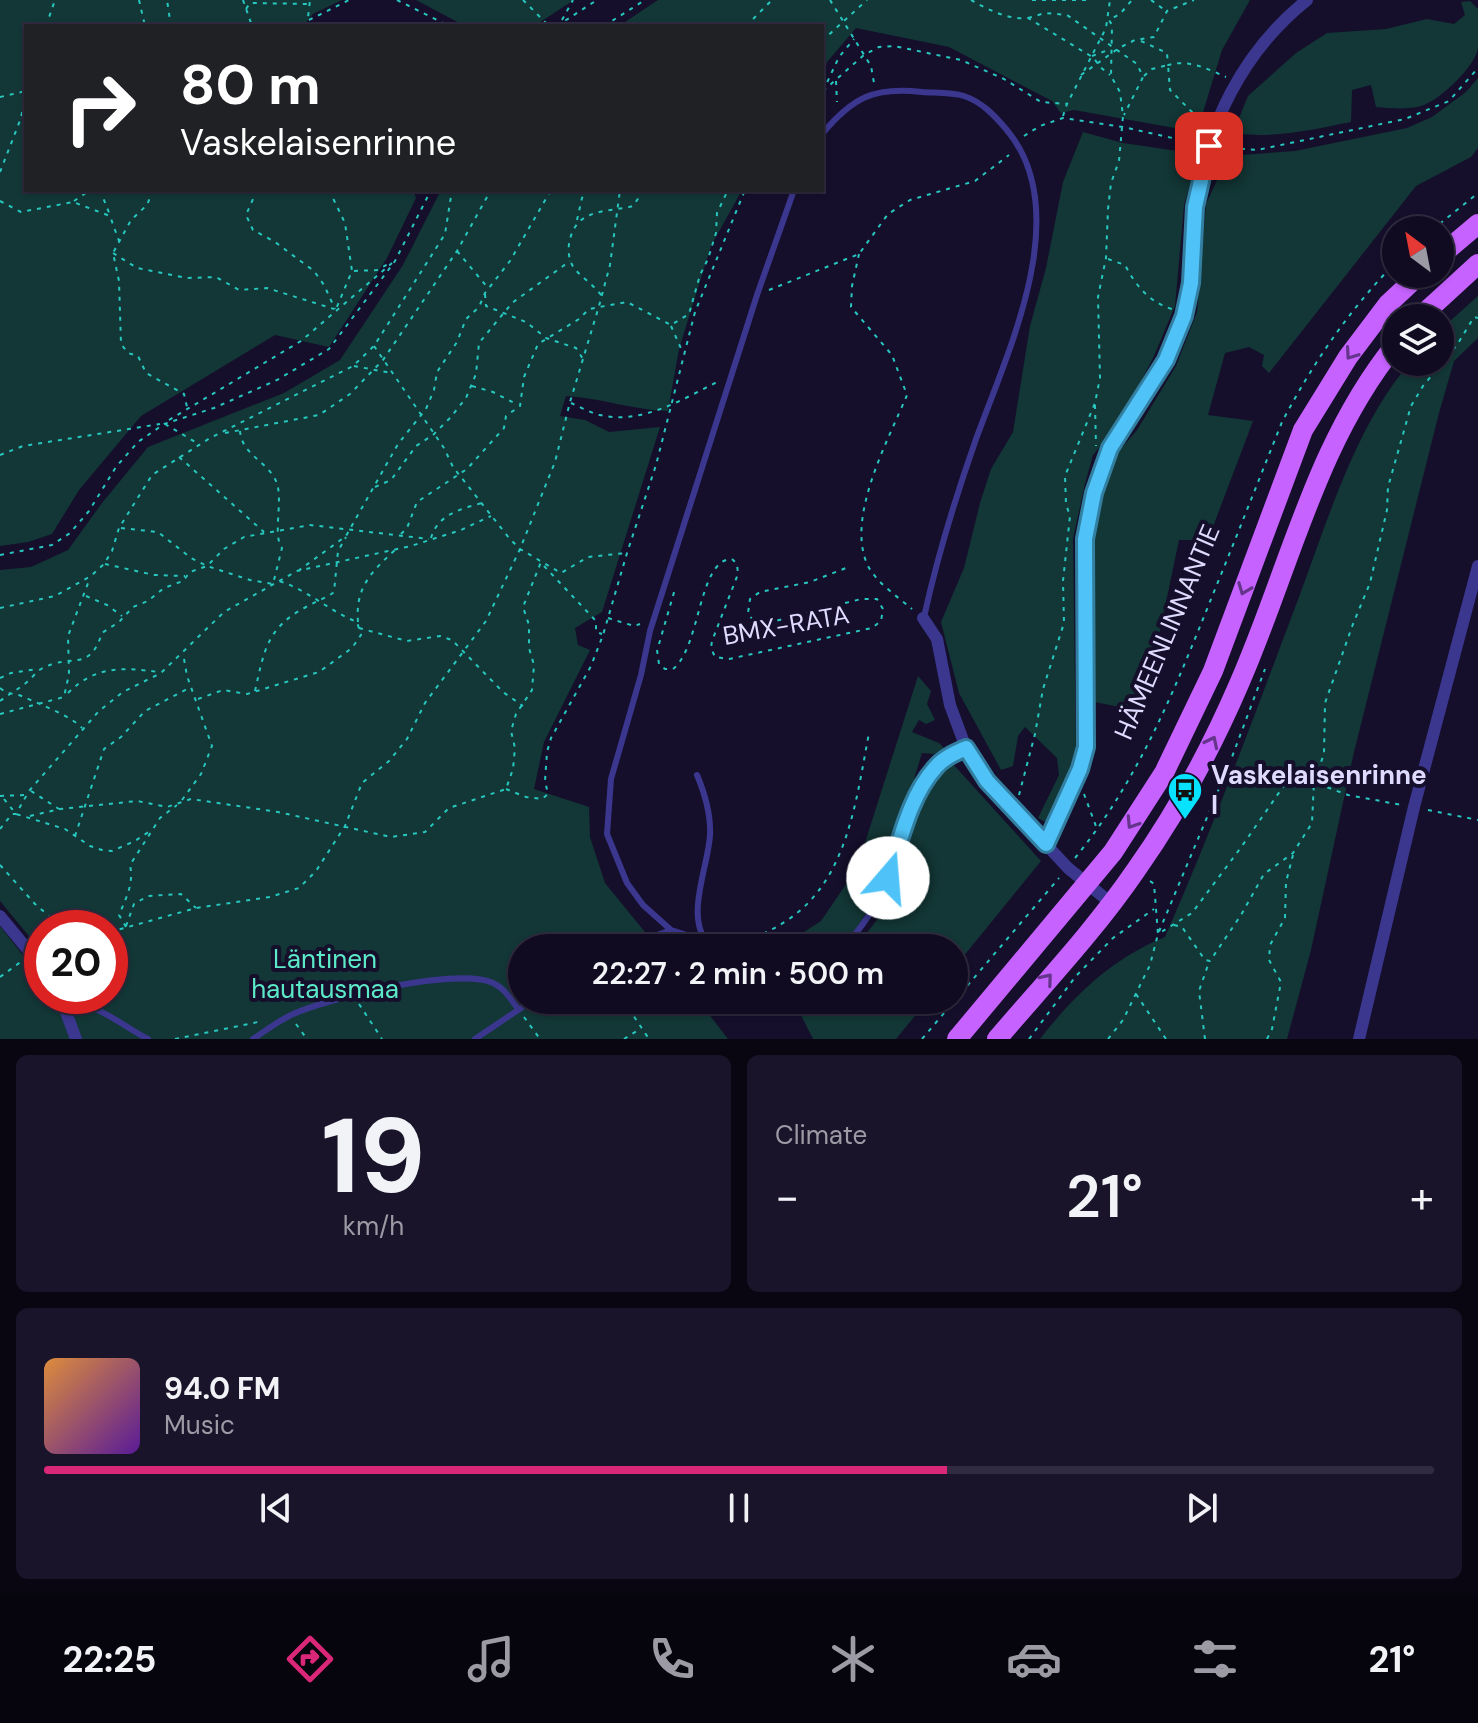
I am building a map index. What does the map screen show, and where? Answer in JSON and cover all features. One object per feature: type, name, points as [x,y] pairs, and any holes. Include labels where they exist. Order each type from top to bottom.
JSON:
[{"type":"main road","points":[[1454,244],[1478,224]]},
{"type":"main road","points":[[1434,304],[1478,264]]},
{"type":"main road","name":"HÄMEENLINNANTIE","points":[[957,1039],[1113,852],[1164,773],[1213,671],[1303,430],[1348,357],[1388,304],[1405,288]]},
{"type":"main road","points":[[997,1039],[1111,903],[1136,870],[1192,782],[1240,684],[1337,433],[1382,362]]},
{"type":"street","points":[[1046,844],[1080,769],[1086,747],[1085,539],[1100,471],[1110,448],[1166,360],[1184,316],[1191,283],[1195,207],[1209,146],[1235,81],[1263,44],[1307,0]]},
{"type":"street","points":[[1359,1039],[1414,807],[1478,566]]},
{"type":"street","points":[[923,618],[937,639],[950,705],[966,748],[987,781],[1068,868],[1111,903]]},
{"type":"street","points":[[0,916],[24,945]]},
{"type":"street","points":[[67,1014],[76,1039]]},
{"type":"lane","points":[[824,132],[843,109],[875,92],[912,90],[964,96],[990,110],[1018,144],[1032,183],[1036,222],[1034,263],[932,579],[923,618]]},
{"type":"lane","points":[[684,934],[671,930],[643,905],[627,883],[607,834],[611,779],[654,617],[757,295],[793,192]]},
{"type":"lane","points":[[856,934],[875,906],[922,787],[934,768],[966,748]]},
{"type":"lane","points":[[697,775],[707,800],[710,833],[696,913],[701,934]]},
{"type":"lane","points":[[660,934],[671,930]]},
{"type":"lane","points":[[253,1039],[290,1016],[353,997],[424,982],[466,977],[484,980],[500,987],[508,997]]},
{"type":"lane","points":[[106,1014],[148,1039]]},
{"type":"lane","points":[[475,1039],[511,1014]]},
{"type":"path","points":[[47,24],[55,0]]},
{"type":"path","points":[[139,0],[145,24]]},
{"type":"path","points":[[167,0],[168,24]]},
{"type":"path","points":[[243,0],[251,24]]},
{"type":"path","points":[[309,20],[349,0]]},
{"type":"path","points":[[397,0],[445,24]]},
{"type":"path","points":[[523,0],[547,24]]},
{"type":"path","points":[[560,24],[573,0]]},
{"type":"path","points":[[561,24],[597,0]]},
{"type":"path","points":[[607,24],[645,0]]},
{"type":"path","points":[[748,24],[772,0]]},
{"type":"path","points":[[830,0],[871,66],[875,92]]},
{"type":"path","points":[[824,39],[867,0]]},
{"type":"path","points":[[971,0],[1016,19],[1045,13],[1067,15],[1137,64],[1143,77]]},
{"type":"path","points":[[1032,0],[1086,0]]},
{"type":"path","points":[[1063,118],[1109,20],[1110,0]]},
{"type":"path","points":[[1109,20],[1120,14],[1132,0]]},
{"type":"path","points":[[1151,0],[1167,11]]},
{"type":"path","points":[[1140,41],[1154,37],[1167,11],[1194,0]]},
{"type":"path","points":[[246,9],[250,3],[310,2],[308,24]]},
{"type":"path","points":[[1015,812],[1043,689],[1064,623],[1063,581],[1070,520],[1065,476],[1095,403],[1100,378],[1098,297],[1106,258],[1110,188],[1119,161],[1123,127],[1120,92],[1111,76],[1091,56],[1028,18]]},
{"type":"path","points":[[1109,20],[1112,25],[1111,76]]},
{"type":"path","points":[[1154,37],[1160,49]]},
{"type":"path","points":[[824,88],[839,57],[855,38]]},
{"type":"path","points":[[1081,75],[1116,50],[1135,40],[1140,41],[1168,55],[1170,90],[1175,96],[1193,113],[1217,124]]},
{"type":"path","points":[[824,90],[864,55],[879,47],[894,46],[948,57],[985,70],[1041,102],[1067,104]]},
{"type":"path","points":[[1091,56],[1110,47]]},
{"type":"path","points":[[1123,116],[1143,77],[1152,69],[1177,62],[1202,66],[1235,81]]},
{"type":"path","points":[[923,618],[869,567],[860,536],[863,507],[907,395],[892,355],[851,307],[859,254],[888,214],[910,200],[975,181],[1040,126],[1063,118],[1123,127],[1209,146],[1257,150],[1405,119],[1449,101],[1478,68]]},
{"type":"path","points":[[836,81],[838,115]]},
{"type":"path","points":[[0,97],[24,91]]},
{"type":"path","points":[[0,172],[21,118],[24,102]]},
{"type":"path","points":[[0,201],[21,212],[73,202],[90,192]]},
{"type":"path","points":[[100,192],[120,241]]},
{"type":"path","points":[[152,192],[147,205],[131,220],[113,253],[119,281],[121,344],[128,353],[138,356],[146,373],[184,394],[188,408]]},
{"type":"path","points":[[256,192],[246,215],[253,230],[314,271],[336,310]]},
{"type":"path","points":[[330,192],[345,223],[352,271],[336,310]]},
{"type":"path","points":[[0,455],[23,446],[164,424],[214,408],[277,380],[329,349],[395,261],[430,192]]},
{"type":"path","points":[[0,608],[55,596],[91,576],[104,564],[119,528],[152,475],[199,444],[353,366],[374,346],[445,234],[452,192]]},
{"type":"path","points":[[223,433],[319,415],[350,394],[383,360],[457,251],[490,192]]},
{"type":"path","points":[[255,692],[261,655],[269,637],[302,608],[334,592],[338,551],[346,536],[398,444],[421,416],[434,390],[437,372],[457,342],[466,319],[479,307],[550,192]]},
{"type":"path","points":[[586,192],[570,241],[570,261],[602,297]]},
{"type":"path","points":[[128,926],[196,908],[270,897],[299,888],[316,871],[345,826],[362,783],[389,761],[407,739],[425,703],[486,621],[520,549],[555,462],[610,265],[620,192]]},
{"type":"path","points":[[577,222],[592,212],[633,206],[643,192]]},
{"type":"path","points":[[671,325],[692,311],[700,275],[716,233],[717,213],[727,192]]},
{"type":"path","points":[[30,816],[60,809],[137,801],[167,807],[191,799],[391,837],[425,832],[449,808],[506,789],[542,799],[548,794],[545,781],[551,738],[591,666],[603,635],[656,465],[695,312],[744,192]]},
{"type":"path","points":[[1449,216],[1478,193]]},
{"type":"path","points":[[73,202],[110,216]]},
{"type":"path","points":[[457,251],[489,289]]},
{"type":"path","points":[[113,253],[137,268],[187,278],[216,277],[239,290],[267,288],[336,310]]},
{"type":"path","points":[[757,295],[859,254]]},
{"type":"path","points":[[1106,258],[1125,265],[1137,286],[1158,305],[1184,316]]},
{"type":"path","points":[[0,555],[52,545],[70,533],[89,511],[116,467],[138,442],[188,408],[301,341],[395,261]]},
{"type":"path","points":[[352,271],[377,270],[395,261]]},
{"type":"path","points":[[374,487],[391,480],[416,446],[433,435],[466,398],[476,374],[479,343],[504,313],[533,287],[570,261]]},
{"type":"path","name":"HÄMEENLINNANTIE","points":[[922,1039],[1068,868],[1097,830],[1147,751],[1170,702],[1282,422],[1344,322],[1382,277]]},
{"type":"path","points":[[485,293],[486,306],[526,322],[546,338],[576,348],[583,360]]},
{"type":"path","points":[[401,534],[407,528],[417,502],[460,475],[504,428],[506,416],[520,406],[524,377],[538,344],[579,319],[589,309],[627,302],[671,325],[684,356]]},
{"type":"path","points":[[1267,1039],[1272,1029],[1281,982],[1269,960],[1270,945],[1285,918],[1286,882],[1293,853],[1312,823],[1314,781],[1324,754],[1325,703],[1370,583],[1387,510],[1388,487],[1411,406],[1474,317],[1478,318]]},
{"type":"path","points":[[374,346],[460,475],[520,549],[561,573],[588,557],[627,553]]},
{"type":"path","points":[[353,366],[392,373]]},
{"type":"path","points":[[570,402],[601,415],[638,417],[672,405],[732,374]]},
{"type":"path","points":[[471,385],[520,406]]},
{"type":"path","points":[[1095,403],[1095,466],[1100,471]]},
{"type":"path","points":[[164,424],[199,444]]},
{"type":"path","points":[[240,431],[242,443],[276,481],[279,492],[278,541],[282,548],[273,584]]},
{"type":"path","points":[[178,456],[237,512],[265,533]]},
{"type":"path","points":[[431,539],[433,530],[456,510],[482,503]]},
{"type":"path","points":[[297,571],[396,549],[461,530],[491,516]]},
{"type":"path","points":[[0,678],[68,660],[86,659],[97,647],[102,633],[133,607],[148,601],[164,588],[183,581],[190,572],[207,566],[224,549],[244,537],[310,525],[431,539]]},
{"type":"path","points":[[119,528],[158,532],[191,558],[207,566],[273,584]]},
{"type":"path","points":[[0,829],[16,814],[29,791],[83,728],[112,699],[161,673],[224,612],[297,571],[346,536]]},
{"type":"path","points":[[359,628],[357,608],[361,589],[396,549]]},
{"type":"path","name":"BMX-RATA","points":[[677,583],[656,655],[665,669],[673,669],[685,656],[708,579],[725,559],[732,559],[737,564],[738,574],[711,648],[715,657],[721,660],[872,628],[881,621],[883,609],[877,599],[861,599],[764,624],[754,622],[748,613],[750,599],[760,592],[810,582],[846,568]]},
{"type":"path","points":[[541,562],[596,621],[596,632],[603,635]]},
{"type":"path","points":[[506,789],[513,769],[515,748],[511,731],[516,714],[532,690],[534,665],[529,648],[529,625],[523,607],[541,562]]},
{"type":"path","points":[[104,564],[154,575],[187,576]]},
{"type":"path","points":[[64,697],[67,690],[69,631],[91,576]]},
{"type":"path","points":[[197,699],[223,690],[247,694],[319,672],[352,648],[361,635],[357,622],[335,613],[293,585],[279,581]]},
{"type":"path","points":[[85,595],[124,617]]},
{"type":"path","points":[[607,618],[634,626],[654,617]]},
{"type":"path","points":[[359,628],[407,641],[440,636],[452,640],[461,653],[523,706]]},
{"type":"path","points":[[121,910],[133,876],[130,865],[160,818],[180,802],[201,774],[212,746],[187,676],[188,666],[183,652]]},
{"type":"path","points":[[1108,1039],[1123,1020],[1150,965],[1158,934],[1229,765],[1268,661]]},
{"type":"path","points":[[0,714],[64,697],[82,679],[104,672],[124,668],[161,673]]},
{"type":"path","points":[[0,701],[40,669]]},
{"type":"path","points":[[75,836],[104,749],[121,737],[145,711],[192,687]]},
{"type":"path","points":[[0,688],[8,695],[17,694],[76,721],[83,728]]},
{"type":"path","points":[[759,934],[786,922],[825,884],[853,819],[869,733]]},
{"type":"path","points":[[1080,769],[1085,802],[1097,830]]},
{"type":"path","points":[[1158,934],[1192,913],[1285,784],[1299,777],[1348,795],[1478,820]]},
{"type":"path","points":[[29,791],[60,809]]},
{"type":"path","points":[[0,802],[26,795]]},
{"type":"path","points":[[0,796],[6,798],[16,814],[65,829],[90,846],[112,851],[151,830]]},
{"type":"path","points":[[1205,1039],[1199,991],[1210,961],[1264,874],[1293,853]]},
{"type":"path","points":[[0,865],[42,910]]},
{"type":"path","points":[[1148,879],[1154,884],[1158,934]]},
{"type":"path","points":[[128,921],[134,904],[148,896],[181,894],[196,908]]},
{"type":"path","points":[[1029,1039],[1076,976],[1113,938],[1155,908]]},
{"type":"path","points":[[1174,925],[1182,927],[1205,960],[1210,961]]},
{"type":"path","points":[[1136,994],[1166,1039]]},
{"type":"path","points":[[353,997],[382,1039]]},
{"type":"path","points":[[522,1014],[540,1039]]},
{"type":"path","points":[[632,1014],[649,1039]]},
{"type":"path","points":[[290,1016],[307,1039]]},
{"type":"path","points":[[175,1039],[259,1022]]},
{"type":"path","points":[[624,1039],[641,1028]]},
{"type":"green space","points":[[0,0],[342,0],[313,14],[305,24],[24,24],[24,192],[414,192],[416,198],[387,258],[329,347],[275,335],[141,416],[79,490],[52,534],[0,546]]},
{"type":"green space","points":[[416,0],[574,0],[537,24],[461,24]]},
{"type":"green space","points":[[658,0],[1250,0],[1222,50],[1197,132],[1074,110],[1061,113],[1052,101],[949,47],[856,28],[824,70],[824,24],[622,24]]},
{"type":"green space","points":[[1470,1],[1478,9],[1478,48],[1470,64],[1437,98],[1410,108],[1376,107],[1371,85],[1352,90],[1351,122],[1278,134],[1233,133],[1248,96],[1296,53],[1327,33],[1386,29],[1427,19],[1454,24],[1465,15],[1461,2]]},
{"type":"green space","points":[[1478,78],[1478,148],[1471,157],[1416,186],[1392,216],[1382,216],[1382,229],[1269,373],[1262,366],[1264,355],[1249,347],[1225,353],[1208,415],[1253,421],[1208,540],[1179,540],[1147,693],[1134,710],[1095,702],[1094,538],[1100,485],[1108,464],[1137,430],[1176,366],[1197,312],[1206,204],[1228,156],[1295,151],[1407,128],[1432,117],[1466,92]]},
{"type":"green space","points":[[1083,132],[1123,143],[1198,154],[1184,206],[1175,306],[1121,421],[1093,455],[1085,484],[1073,539],[1076,757],[1047,823],[1038,818],[1059,775],[1057,758],[1025,727],[1018,736],[1013,766],[1001,770],[959,693],[941,622],[964,568],[991,469],[1013,432],[1030,326],[1046,268],[1063,182]]},
{"type":"green space","name":"Läntinen hautausmaa","points":[[440,192],[741,192],[711,246],[679,349],[668,411],[566,396],[560,416],[585,420],[609,432],[660,427],[602,612],[575,628],[578,645],[590,650],[544,742],[534,789],[589,807],[590,837],[605,883],[647,934],[508,934],[508,1014],[709,1014],[728,1039],[0,1039],[0,926],[24,959],[24,1014],[128,1014],[128,910],[24,910],[24,930],[0,901],[0,570],[31,567],[68,550],[148,447],[284,393],[340,360],[403,265]]},
{"type":"green space","points":[[1478,296],[1478,338],[1454,361],[1454,317]]},
{"type":"green space","points":[[1400,376],[1450,376],[1354,752],[1311,950],[1287,1039],[1040,1039],[1096,979],[1128,956],[1165,937],[1218,811],[1345,474]]},
{"type":"green space","points":[[918,676],[931,691],[927,704],[935,720],[926,724],[919,720],[912,732],[939,743],[945,749],[934,754],[922,753],[888,861],[863,919],[852,934],[801,934],[821,921],[857,868]]},
{"type":"green space","points":[[953,764],[1041,861],[968,951],[968,934],[866,934],[892,895],[923,801],[941,773]]},
{"type":"green space","points":[[917,1014],[896,1039],[813,1039],[801,1015]]},
{"type":"place","name":"Vaskelaisenrinne I","points":[[1185,821]]},
{"type":"route","points":[[888,878],[922,787],[934,768],[949,756],[966,748],[987,781],[1046,844],[1080,769],[1086,747],[1085,539],[1094,493],[1110,448],[1166,360],[1184,316],[1191,283],[1195,207],[1209,146]]}]
